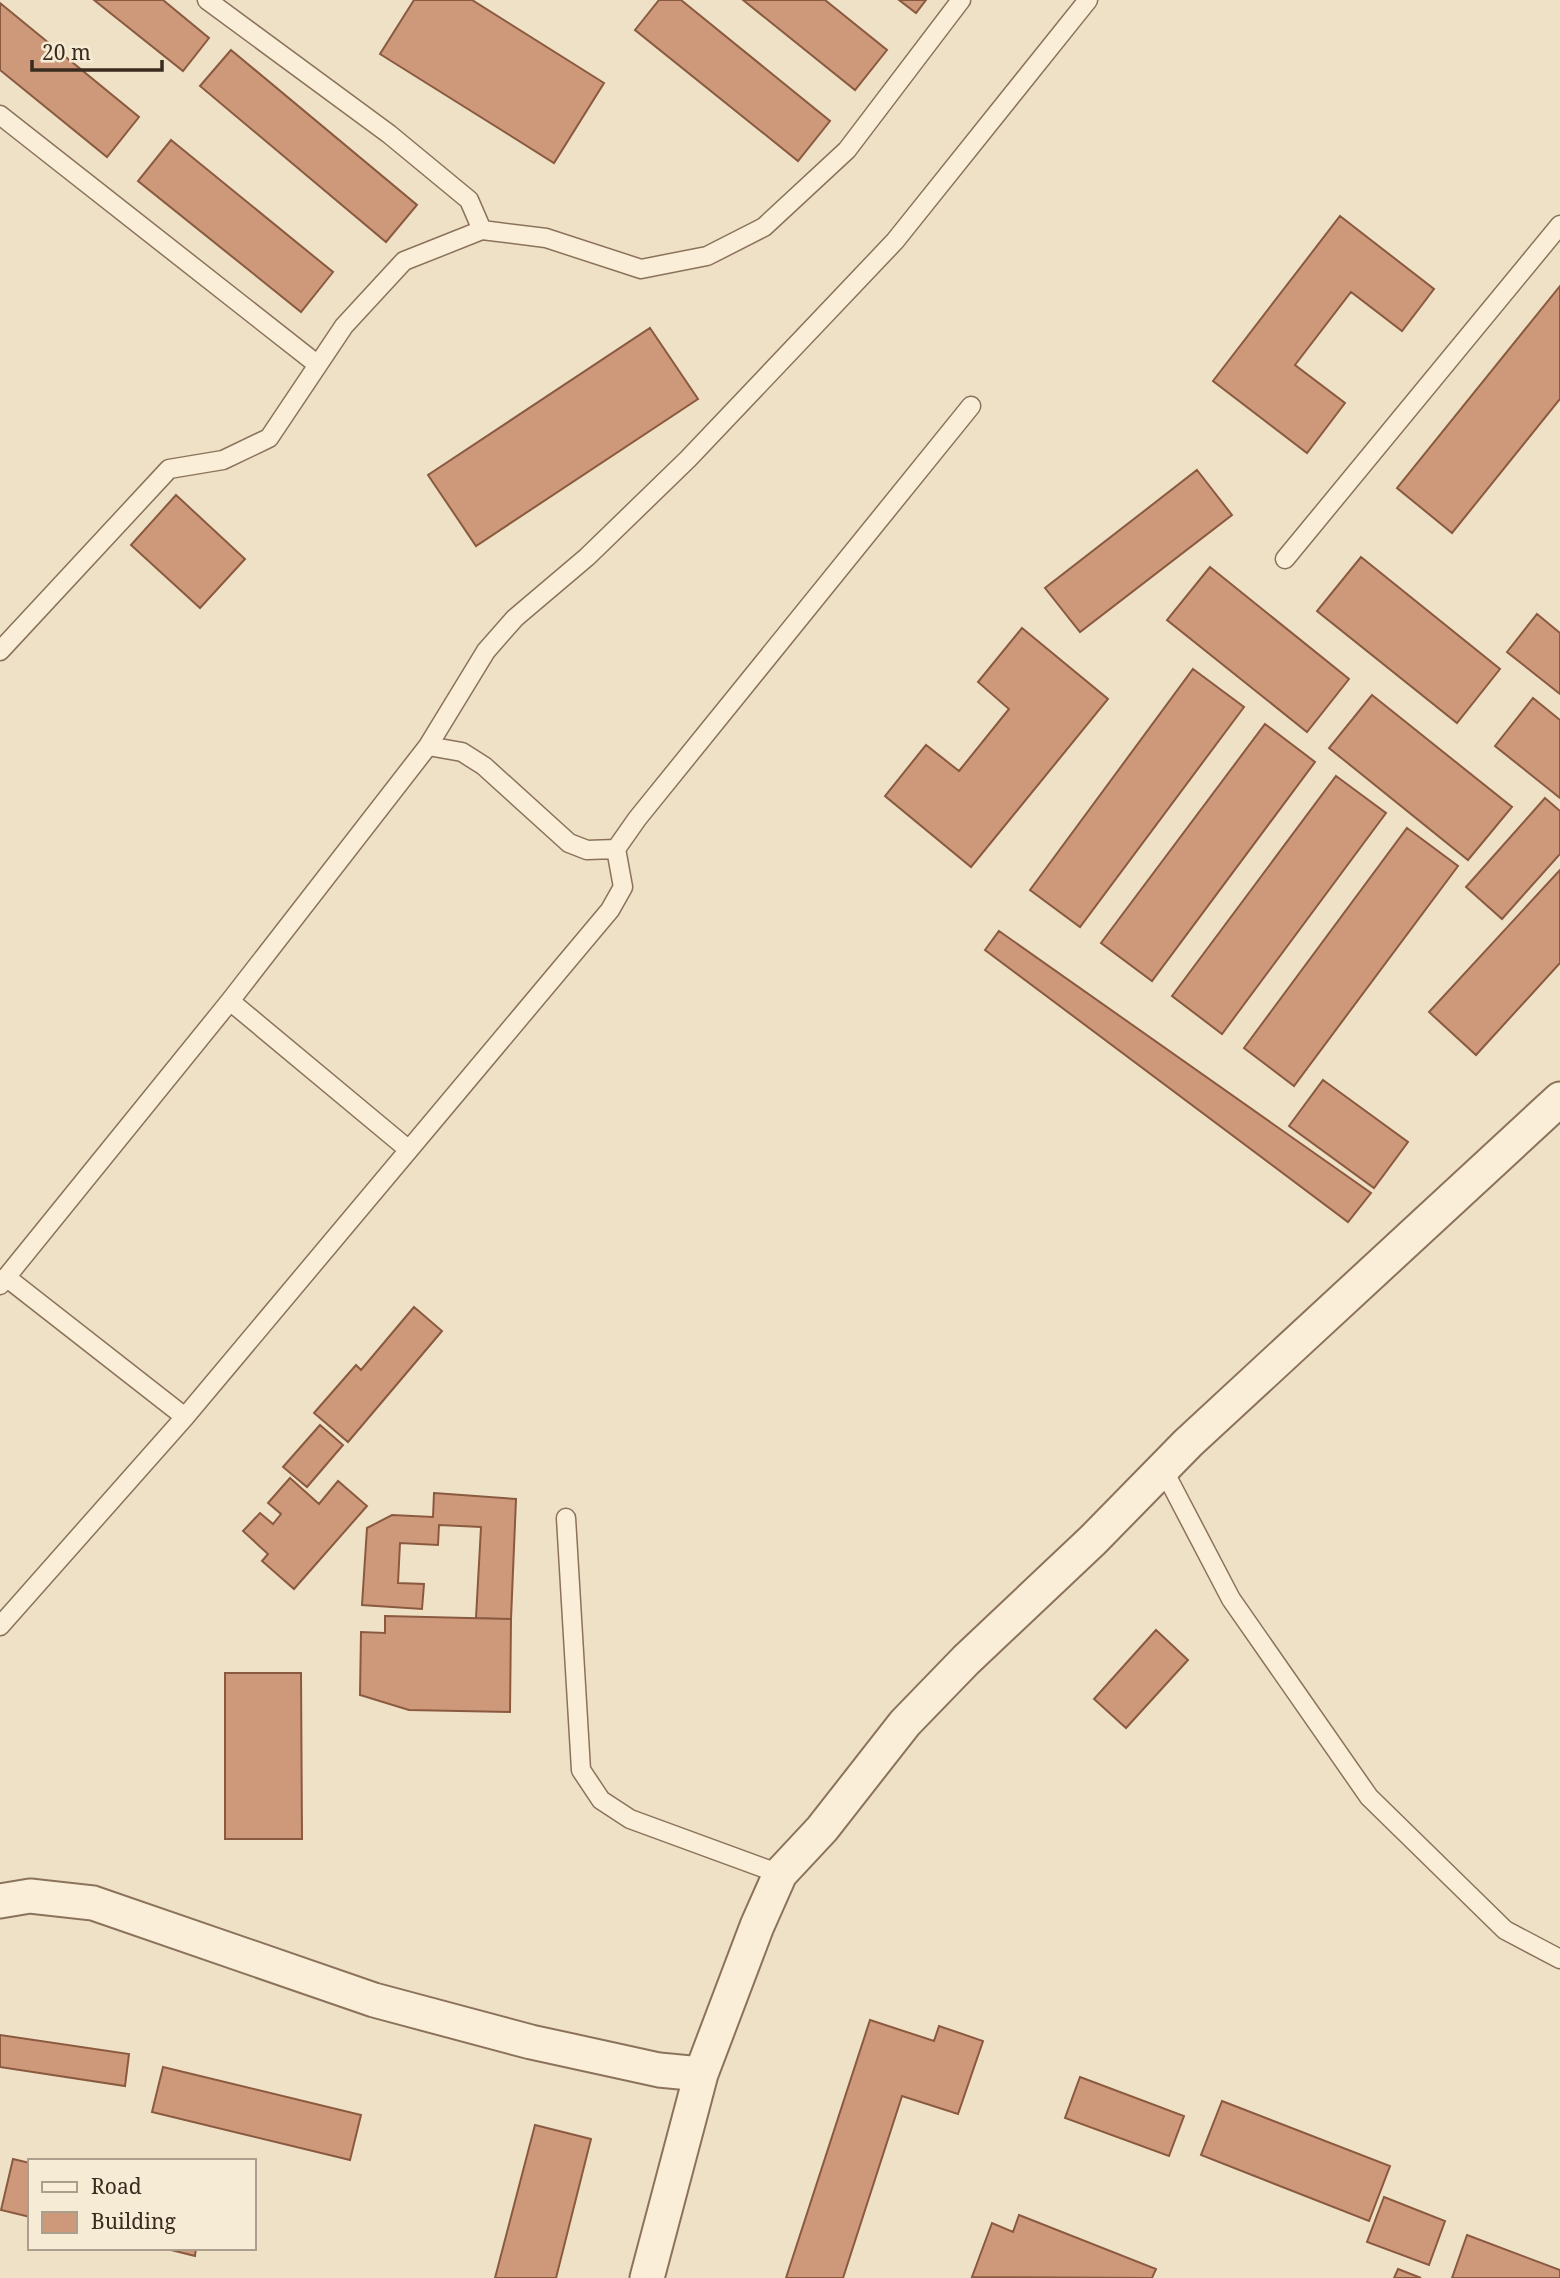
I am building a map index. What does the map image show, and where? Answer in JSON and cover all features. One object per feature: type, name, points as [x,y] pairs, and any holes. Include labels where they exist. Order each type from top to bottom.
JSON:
[{"type":"street","points":[[647,2278],[701,2074],[757,1926],[780,1874],[822,1829],[905,1723],[1093,1540],[1162,1467],[1560,1099]]},
{"type":"street","points":[[0,1901],[30,1896],[93,1903],[374,2000],[531,2042],[659,2070],[701,2074]]},
{"type":"lane","points":[[206,0],[390,134],[469,200],[482,230]]},
{"type":"lane","points":[[0,650],[169,469],[223,460],[269,438],[344,326],[404,261],[482,230],[546,237],[641,269],[707,256],[764,227],[848,150],[961,0]]},
{"type":"lane","points":[[185,1417],[3,1281],[230,1001],[428,746],[486,652],[514,618],[587,557],[688,459],[895,241],[1088,0]]},
{"type":"lane","points":[[0,115],[318,365]]},
{"type":"lane","points":[[1285,559],[1560,225]]},
{"type":"lane","points":[[0,1626],[185,1417],[610,911],[623,887],[616,849],[636,819],[971,406]]},
{"type":"lane","points":[[428,746],[462,752],[484,766],[569,843],[587,850],[616,849]]},
{"type":"lane","points":[[230,1001],[409,1150]]},
{"type":"lane","points":[[1162,1467],[1231,1599],[1369,1797],[1505,1930],[1560,1959]]},
{"type":"lane","points":[[566,1518],[581,1770],[601,1800],[630,1819],[780,1874]]},
{"type":"building","points":[[94,0],[163,0],[209,38],[183,71]]},
{"type":"building","points":[[414,0],[472,0],[604,83],[554,163],[380,54]]},
{"type":"building","points":[[659,0],[681,0],[830,121],[798,161],[635,30]]},
{"type":"building","points":[[743,0],[825,0],[887,50],[855,90]]},
{"type":"building","points":[[899,0],[926,0],[916,13]]},
{"type":"building","points":[[0,3],[139,117],[107,157],[0,70]]},
{"type":"building","points":[[231,50],[417,205],[386,242],[200,86]]},
{"type":"building","points":[[171,140],[333,272],[301,312],[138,181]]},
{"type":"building","points":[[1340,216],[1434,289],[1402,331],[1351,292],[1295,365],[1345,403],[1307,453],[1213,381]]},
{"type":"building","points":[[1560,286],[1560,399],[1452,533],[1397,488]]},
{"type":"building","points":[[650,328],[698,399],[476,546],[428,475]]},
{"type":"building","points":[[1197,470],[1232,515],[1080,632],[1045,588]]},
{"type":"building","points":[[176,495],[245,559],[200,608],[131,545]]},
{"type":"building","points":[[1361,557],[1500,669],[1457,723],[1317,611]]},
{"type":"building","points":[[1210,567],[1349,679],[1307,732],[1167,620]]},
{"type":"building","points":[[1537,614],[1560,633],[1560,694],[1507,652]]},
{"type":"building","points":[[1022,628],[1108,699],[971,867],[885,796],[926,745],[959,771],[1009,709],[978,682]]},
{"type":"building","points":[[1193,669],[1244,707],[1080,927],[1030,890]]},
{"type":"building","points":[[1372,695],[1512,807],[1468,860],[1329,748]]},
{"type":"building","points":[[1533,698],[1560,720],[1560,798],[1495,746]]},
{"type":"building","points":[[1265,724],[1315,762],[1152,981],[1101,943]]},
{"type":"building","points":[[1336,776],[1386,813],[1222,1034],[1172,996]]},
{"type":"building","points":[[1545,798],[1560,811],[1560,854],[1502,919],[1466,887]]},
{"type":"building","points":[[1407,828],[1458,866],[1294,1086],[1244,1048]]},
{"type":"building","points":[[1560,870],[1560,963],[1476,1055],[1429,1012]]},
{"type":"building","points":[[999,931],[1371,1193],[1348,1222],[985,950]]},
{"type":"building","points":[[1323,1080],[1408,1142],[1374,1188],[1289,1126]]},
{"type":"building","points":[[414,1307],[442,1331],[348,1442],[314,1413],[356,1365],[361,1370]]},
{"type":"building","points":[[320,1425],[343,1445],[307,1487],[283,1467]]},
{"type":"building","points":[[290,1478],[319,1504],[338,1481],[367,1506],[294,1589],[262,1561],[268,1554],[243,1531],[260,1513],[273,1524],[281,1514],[268,1503]]},
{"type":"building","points":[[434,1493],[516,1499],[511,1619],[476,1618],[481,1527],[439,1525],[438,1545],[400,1543],[398,1583],[424,1584],[422,1609],[362,1605],[367,1528],[392,1515],[433,1517]]},
{"type":"building","points":[[385,1616],[511,1619],[510,1712],[409,1710],[360,1695],[361,1632],[385,1633]]},
{"type":"building","points":[[1156,1630],[1188,1660],[1126,1728],[1094,1699]]},
{"type":"building","points":[[225,1673],[301,1673],[302,1839],[225,1839]]},
{"type":"building","points":[[870,2020],[934,2041],[939,2026],[983,2041],[958,2114],[902,2096],[843,2278],[786,2278]]},
{"type":"building","points":[[0,2035],[129,2054],[125,2086],[0,2067]]},
{"type":"building","points":[[163,2067],[361,2115],[350,2160],[152,2112]]},
{"type":"building","points":[[1080,2077],[1184,2116],[1169,2156],[1065,2118]]},
{"type":"building","points":[[1222,2101],[1390,2166],[1369,2221],[1201,2155]]},
{"type":"building","points":[[535,2125],[591,2139],[556,2278],[495,2278]]},
{"type":"building","points":[[13,2159],[28,2163],[28,2217],[1,2210]]},
{"type":"building","points":[[1384,2197],[1445,2221],[1429,2265],[1367,2242]]},
{"type":"building","points":[[1019,2215],[1156,2269],[1152,2278],[972,2277],[992,2223],[1013,2232]]},
{"type":"building","points":[[1467,2235],[1560,2270],[1560,2278],[1452,2278]]},
{"type":"building","points":[[171,2250],[196,2250],[195,2256]]},
{"type":"building","points":[[1398,2269],[1421,2278],[1394,2278]]}]
